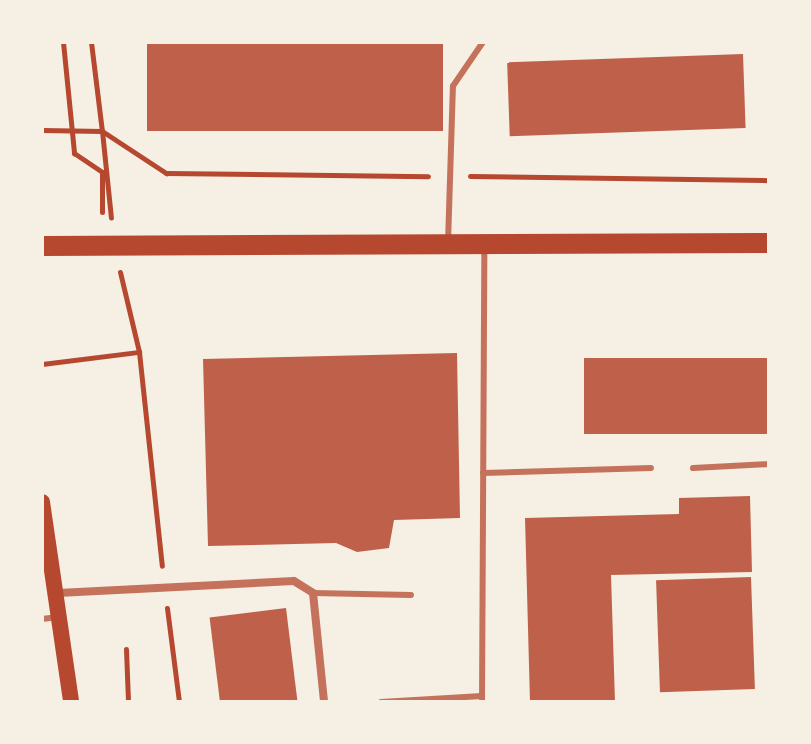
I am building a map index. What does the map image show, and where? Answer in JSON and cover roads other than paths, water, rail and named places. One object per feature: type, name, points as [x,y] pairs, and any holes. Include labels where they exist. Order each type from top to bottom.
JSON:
[{"type":"main road","points":[[42,246],[769,243]]},
{"type":"main road","points":[[42,502],[58,593],[71,702]]},
{"type":"street","points":[[58,593],[164,585],[294,581],[313,593],[324,702]]},
{"type":"lane","points":[[448,246],[453,86],[483,42]]},
{"type":"lane","points":[[381,702],[482,699],[484,246]]},
{"type":"lane","points":[[693,468],[769,464]]},
{"type":"lane","points":[[483,473],[651,468]]},
{"type":"lane","points":[[313,593],[411,595]]},
{"type":"lane","points":[[42,619],[60,617]]}]
